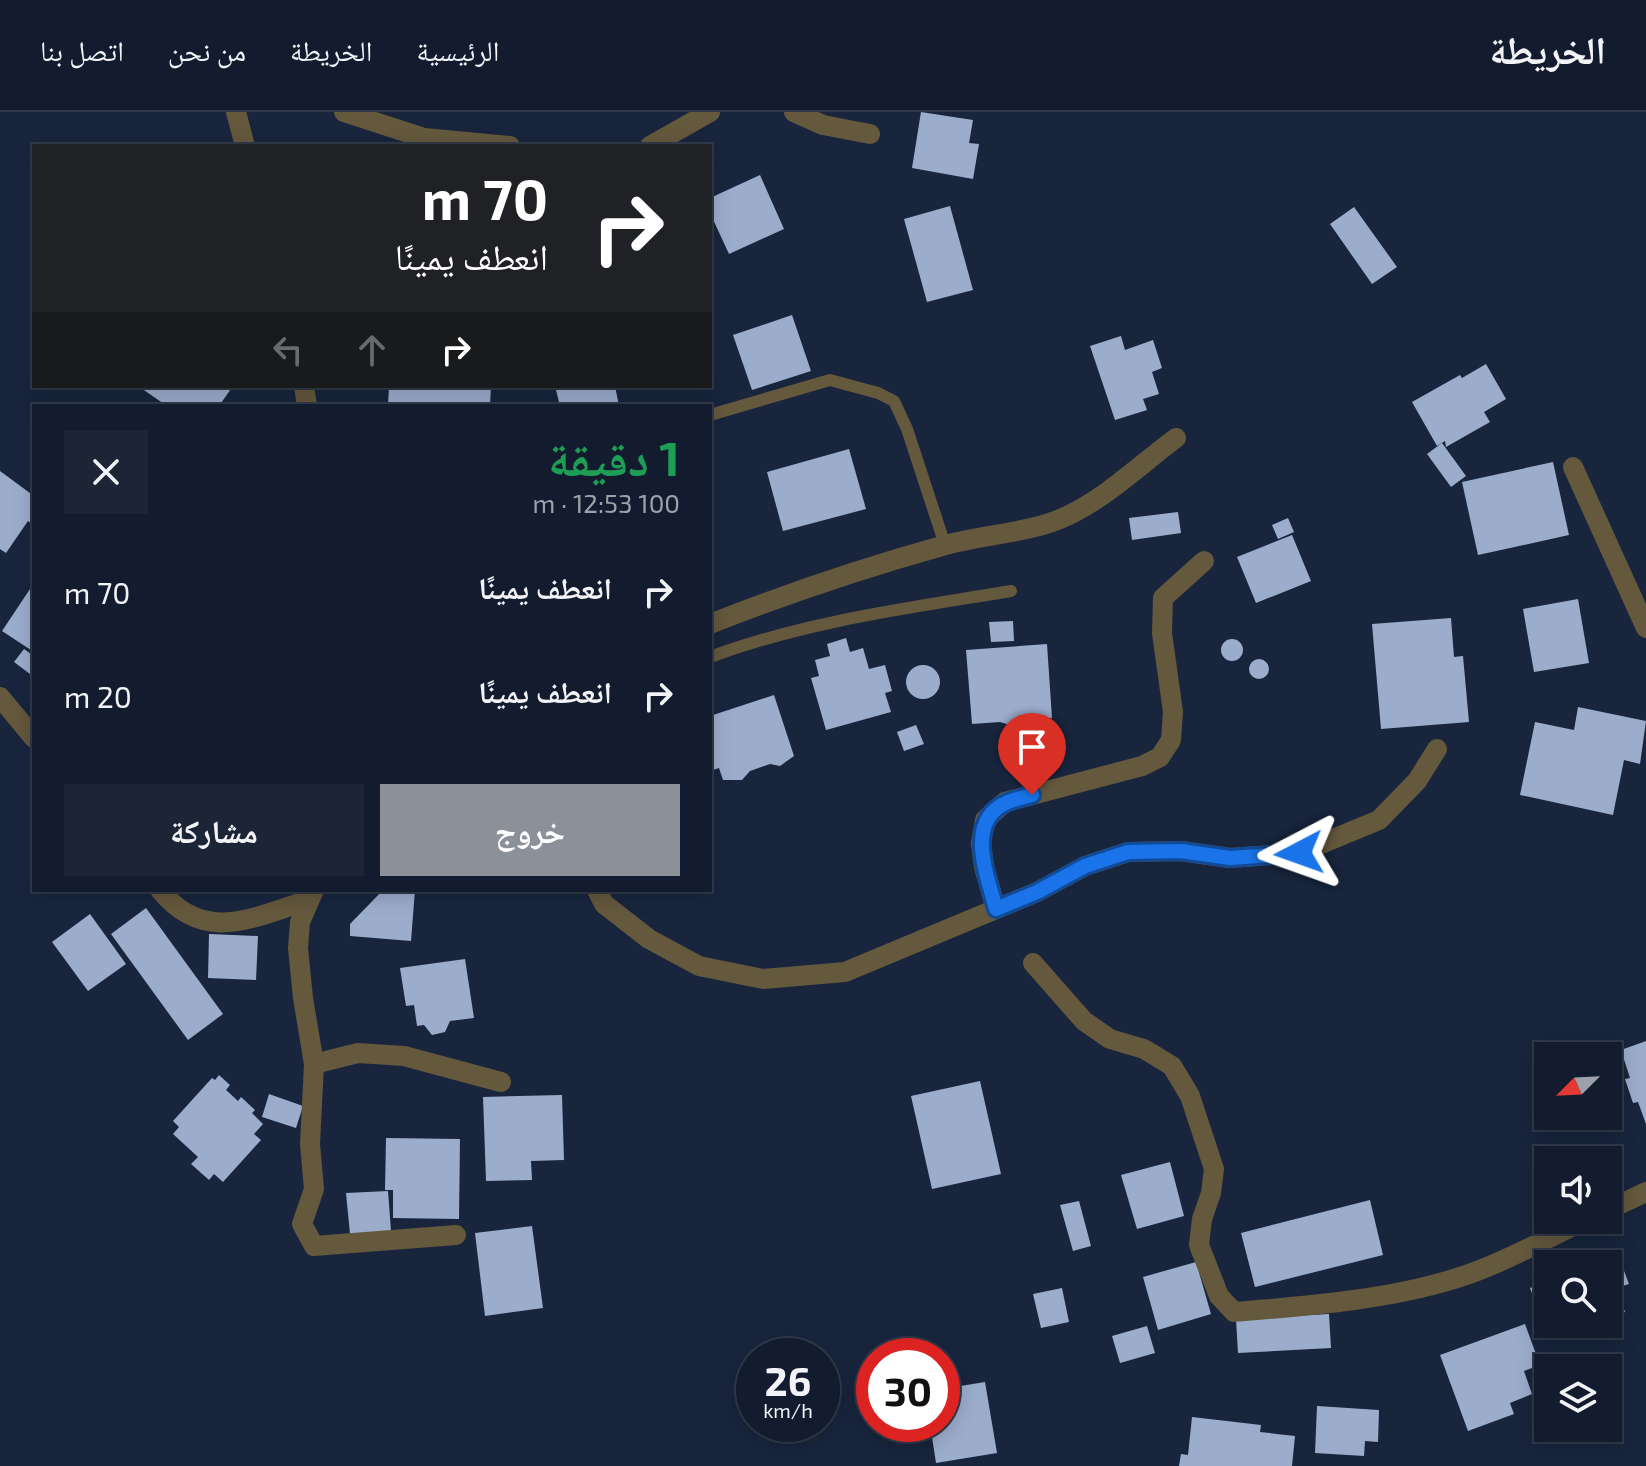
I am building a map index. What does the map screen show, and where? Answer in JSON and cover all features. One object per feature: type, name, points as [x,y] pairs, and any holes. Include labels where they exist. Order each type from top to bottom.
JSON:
[{"type":"street","points":[[236,112],[244,144]]},
{"type":"street","points":[[344,112],[424,138],[488,144]]},
{"type":"street","points":[[654,144],[710,112]]},
{"type":"street","points":[[794,112],[823,125],[870,134]]},
{"type":"street","points":[[712,623],[774,599],[945,545],[1066,516],[1095,500],[1176,438]]},
{"type":"street","points":[[1573,467],[1646,628]]},
{"type":"street","points":[[996,909],[981,843],[985,820],[1005,802],[1142,766],[1160,757],[1171,740],[1173,712],[1162,633],[1163,598],[1204,561]]},
{"type":"street","points":[[0,697],[32,736]]},
{"type":"street","points":[[598,892],[604,904],[649,939],[699,966],[763,979],[845,972],[1037,892],[1085,866],[1128,852],[1181,851],[1230,858],[1299,853],[1379,820],[1417,781],[1437,749]]},
{"type":"street","points":[[162,892],[169,901],[203,922],[234,924],[312,895]]},
{"type":"street","points":[[312,895],[300,922],[298,948],[314,1064],[310,1144],[314,1189],[302,1224],[314,1246],[456,1235]]},
{"type":"street","points":[[1033,963],[1084,1021],[1110,1039],[1144,1049],[1172,1066],[1190,1096],[1214,1169],[1199,1245],[1219,1296],[1234,1312],[1297,1307],[1422,1288],[1505,1261],[1558,1234]]},
{"type":"street","points":[[314,1064],[358,1053],[404,1056],[501,1082]]},
{"type":"street","points":[[1622,1203],[1646,1192]]},
{"type":"lane","points":[[712,414],[830,380],[878,393],[894,401],[907,429],[945,545]]},
{"type":"lane","points":[[712,656],[752,641],[825,623],[1011,591]]},
{"type":"building","points":[[921,112],[973,120],[969,143],[979,144],[973,179],[912,168]]},
{"type":"building","points":[[760,175],[784,229],[729,254],[712,217],[712,197]]},
{"type":"building","points":[[950,206],[973,290],[927,302],[904,219]]},
{"type":"building","points":[[1354,207],[1397,267],[1372,284],[1330,224]]},
{"type":"building","points":[[792,315],[811,371],[752,390],[733,335]]},
{"type":"building","points":[[1121,336],[1125,350],[1153,340],[1162,368],[1152,372],[1159,394],[1143,399],[1147,410],[1115,420],[1090,346]]},
{"type":"building","points":[[1486,364],[1506,399],[1484,412],[1490,422],[1446,447],[1445,441],[1437,446],[1412,402]]},
{"type":"building","points":[[141,388],[232,388],[220,404],[164,404]]},
{"type":"building","points":[[389,388],[491,388],[490,404],[388,404]]},
{"type":"building","points":[[556,388],[615,388],[619,404],[560,404]]},
{"type":"building","points":[[1442,443],[1466,476],[1451,487],[1427,454]]},
{"type":"building","points":[[849,449],[866,509],[783,531],[767,472]]},
{"type":"building","points":[[1553,462],[1569,535],[1478,555],[1462,482]]},
{"type":"building","points":[[0,471],[32,495],[32,524],[28,521],[6,553],[0,549]]},
{"type":"building","points":[[1178,512],[1181,533],[1132,540],[1129,518]]},
{"type":"building","points":[[1288,518],[1294,532],[1278,539],[1272,525]]},
{"type":"building","points":[[1292,535],[1311,581],[1256,603],[1237,557]]},
{"type":"building","points":[[32,586],[32,651],[2,631]]},
{"type":"building","points":[[1578,599],[1589,663],[1534,672],[1523,609]]},
{"type":"building","points":[[1451,618],[1454,657],[1463,656],[1469,722],[1381,729],[1372,624]]},
{"type":"building","points":[[1013,621],[1014,641],[991,642],[989,622]]},
{"type":"building","points":[[846,638],[850,652],[863,648],[869,669],[885,665],[892,691],[885,693],[891,712],[826,730],[811,678],[819,676],[815,660],[830,656],[827,644]]},
{"type":"building","points":[[1232,639],[1240,642],[1243,650],[1240,658],[1232,661],[1224,658],[1221,650],[1224,642]]},
{"type":"building","points":[[1047,644],[1052,718],[1031,719],[1016,727],[1000,722],[972,724],[966,650]]},
{"type":"building","points":[[24,649],[32,655],[32,676],[14,662]]},
{"type":"building","points":[[1259,659],[1266,662],[1269,669],[1266,676],[1259,679],[1252,676],[1249,669],[1252,662]]},
{"type":"building","points":[[923,665],[935,670],[940,682],[935,694],[923,699],[911,694],[906,682],[911,670]]},
{"type":"building","points":[[774,695],[794,756],[780,766],[770,764],[750,771],[742,780],[723,780],[719,768],[712,770],[712,715]]},
{"type":"building","points":[[1578,707],[1646,721],[1640,764],[1624,760],[1613,815],[1520,795],[1535,722],[1574,730]]},
{"type":"building","points":[[916,725],[924,744],[904,751],[897,732]]},
{"type":"building","points":[[381,892],[415,892],[411,941],[350,936],[350,924]]},
{"type":"building","points":[[146,908],[223,1014],[188,1040],[111,934]]},
{"type":"building","points":[[90,914],[126,964],[88,991],[52,942]]},
{"type":"building","points":[[209,934],[258,936],[256,980],[208,978]]},
{"type":"building","points":[[465,959],[474,1018],[450,1021],[445,1032],[432,1035],[424,1025],[417,1026],[414,1005],[406,1006],[400,968]]},
{"type":"building","points":[[1646,1041],[1646,1124],[1638,1102],[1633,1103],[1625,1079],[1630,1078],[1622,1050]]},
{"type":"building","points":[[219,1075],[230,1085],[226,1090],[238,1101],[241,1097],[255,1110],[252,1113],[263,1124],[254,1134],[261,1140],[223,1182],[214,1174],[209,1180],[191,1164],[198,1157],[173,1134],[179,1127],[173,1121],[212,1078],[215,1080]]},
{"type":"building","points":[[980,1081],[1001,1174],[932,1189],[911,1096]]},
{"type":"building","points":[[269,1094],[303,1106],[296,1128],[262,1117]]},
{"type":"building","points":[[562,1095],[564,1160],[531,1161],[532,1180],[486,1181],[483,1097]]},
{"type":"building","points":[[386,1138],[460,1139],[459,1219],[393,1218],[393,1190],[385,1190]]},
{"type":"building","points":[[1170,1162],[1184,1216],[1137,1229],[1121,1175]]},
{"type":"building","points":[[388,1191],[391,1231],[350,1234],[346,1193]]},
{"type":"building","points":[[1370,1200],[1383,1255],[1255,1287],[1241,1233]]},
{"type":"building","points":[[1079,1201],[1091,1246],[1073,1251],[1060,1205]]},
{"type":"building","points":[[532,1226],[543,1308],[485,1316],[475,1233]]},
{"type":"building","points":[[1196,1262],[1211,1314],[1158,1330],[1143,1277]]},
{"type":"building","points":[[1622,1266],[1629,1284],[1622,1286]]},
{"type":"building","points":[[1062,1288],[1069,1322],[1041,1328],[1033,1294]]},
{"type":"building","points":[[1329,1314],[1331,1348],[1238,1353],[1236,1319]]},
{"type":"building","points":[[1525,1324],[1536,1354],[1534,1367],[1524,1371],[1532,1394],[1510,1403],[1514,1414],[1468,1431],[1440,1355]]},
{"type":"building","points":[[1147,1326],[1155,1353],[1120,1363],[1112,1336]]},
{"type":"building","points":[[985,1382],[997,1453],[936,1463],[933,1442],[960,1442],[960,1386]]},
{"type":"building","points":[[1317,1406],[1379,1410],[1378,1442],[1365,1441],[1364,1456],[1315,1453]]},
{"type":"building","points":[[1192,1417],[1261,1425],[1260,1432],[1295,1436],[1292,1466],[1179,1466],[1181,1454],[1188,1455]]},
{"type":"route","points":[[1032,795],[1005,802],[985,820],[981,843],[996,909],[1037,892],[1085,866],[1128,852],[1181,851],[1230,858],[1299,853]]}]
